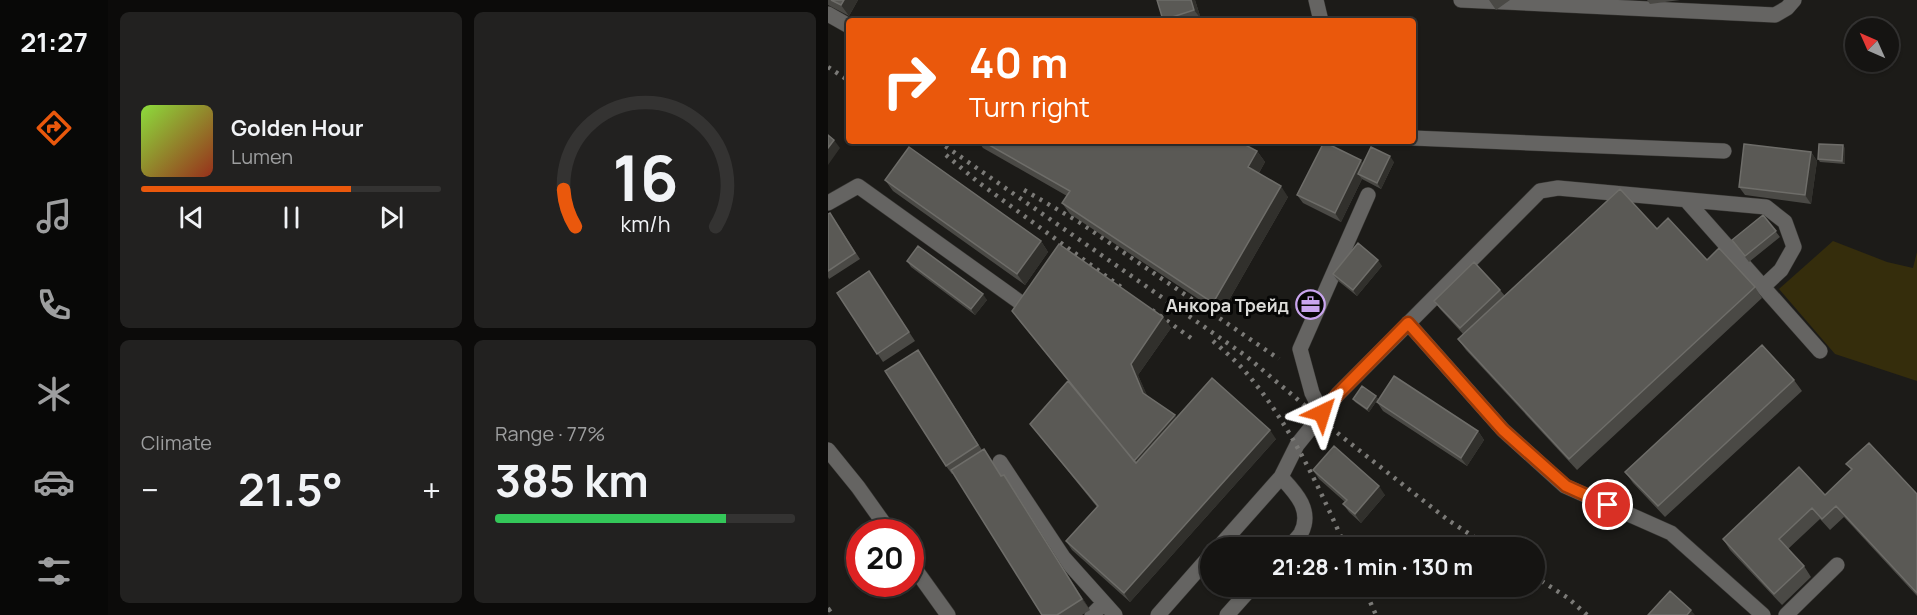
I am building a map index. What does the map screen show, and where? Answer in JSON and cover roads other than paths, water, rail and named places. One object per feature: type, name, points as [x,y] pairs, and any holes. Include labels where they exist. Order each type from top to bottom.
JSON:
[{"type":"street","points":[[1316,0],[1320,18]]},
{"type":"street","points":[[1461,0],[1573,3],[1775,15],[1787,8],[1794,0]]},
{"type":"street","points":[[828,14],[846,24]]},
{"type":"street","points":[[1416,138],[1724,151]]},
{"type":"street","points":[[828,204],[858,186],[1021,303]]},
{"type":"street","points":[[1228,537],[1281,477],[1297,445],[1338,394],[1540,191],[1558,188],[1766,207],[1785,222],[1794,247],[1781,270],[1764,286]]},
{"type":"street","points":[[1322,413],[1312,393],[1300,349],[1368,195]]},
{"type":"street","points":[[1686,200],[1820,351]]},
{"type":"street","points":[[1408,323],[1503,430],[1566,486],[1671,533],[1763,615]]},
{"type":"street","points":[[828,450],[881,519]]},
{"type":"street","points":[[1000,462],[1063,557],[1115,615]]},
{"type":"street","points":[[1281,477],[1300,498],[1305,515],[1301,532],[1297,537]]},
{"type":"street","points":[[1786,615],[1837,565]]},
{"type":"street","points":[[1158,615],[1200,567]]},
{"type":"street","points":[[924,582],[948,615]]},
{"type":"street","points":[[1227,615],[1243,597]]},
{"type":"street","points":[[1092,615],[1104,603]]},
{"type":"railway","points":[[828,67],[846,79]]},
{"type":"railway","points":[[942,144],[1246,356],[1341,436],[1448,520],[1474,537]]},
{"type":"railway","points":[[946,155],[978,182],[1125,290]]},
{"type":"railway","points":[[1024,190],[1079,222],[1279,359]]},
{"type":"railway","points":[[1152,310],[1191,338]]},
{"type":"railway","points":[[1213,341],[1243,369],[1275,410],[1313,477],[1341,537]]},
{"type":"railway","points":[[1545,583],[1568,598],[1587,615]]},
{"type":"railway","points":[[1368,597],[1376,615]]},
{"type":"place","name":"Анкора Трейд","points":[[1310,305]]}]
